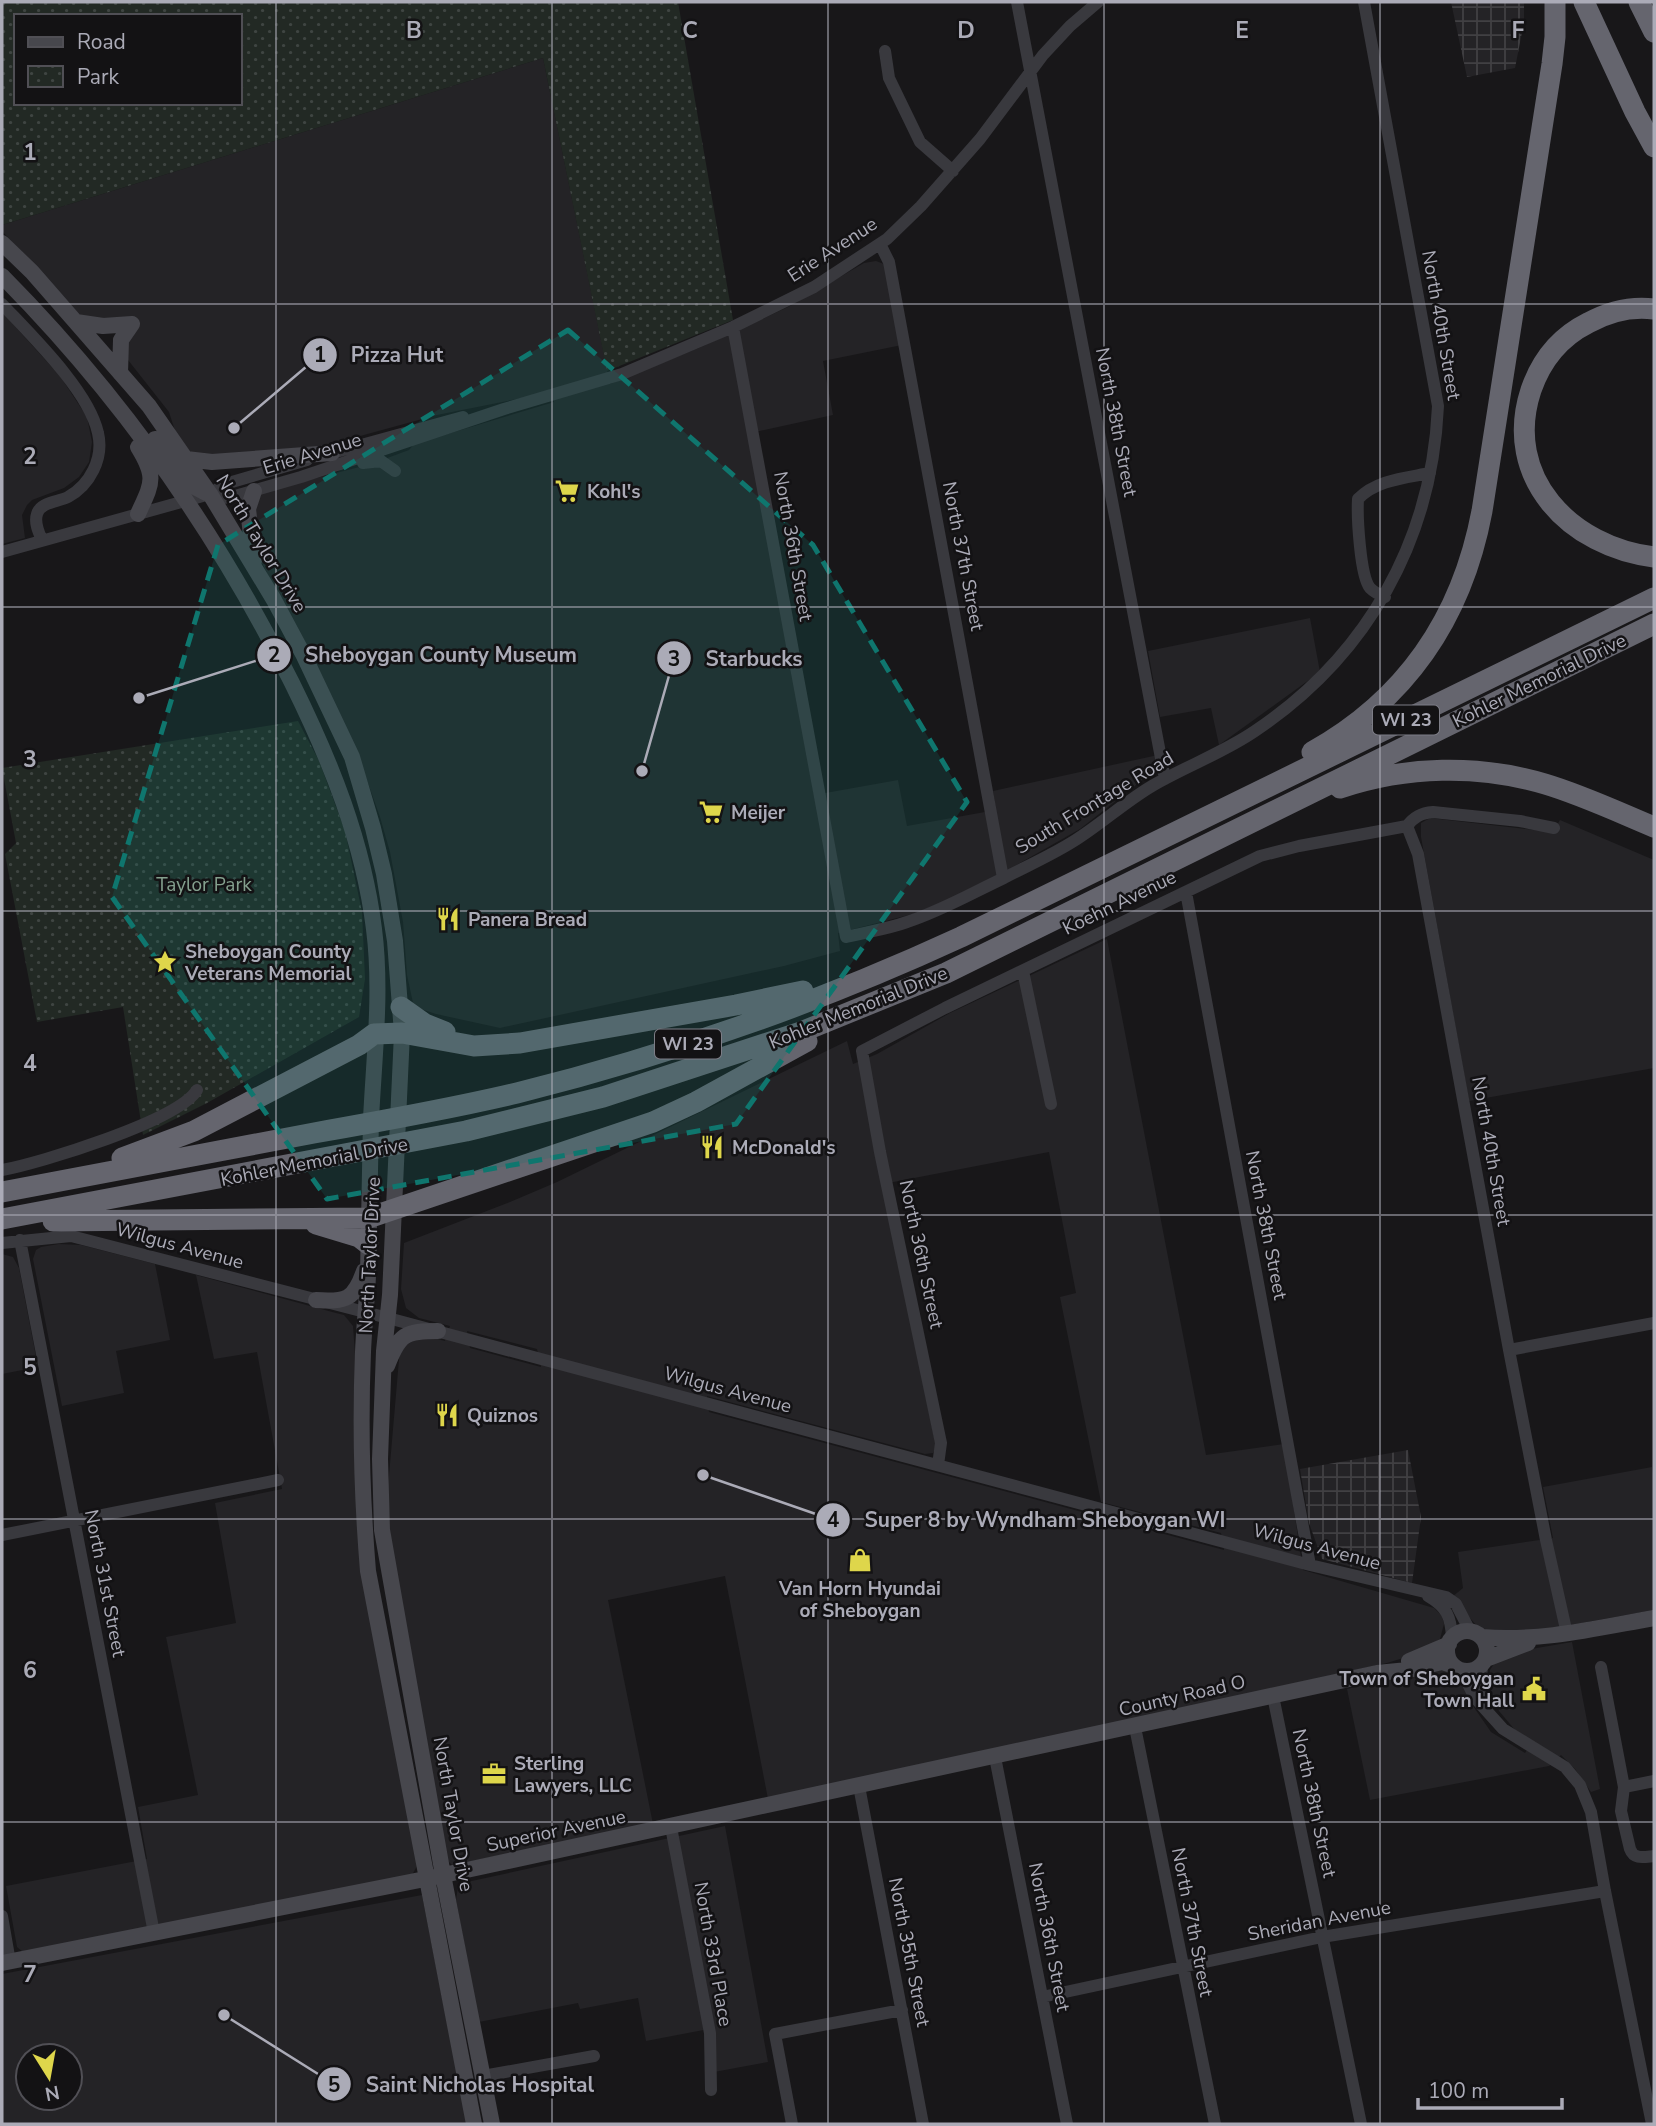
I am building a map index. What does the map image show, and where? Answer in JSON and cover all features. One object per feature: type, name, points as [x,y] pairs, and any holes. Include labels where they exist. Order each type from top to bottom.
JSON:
[{"type":"highway","points":[[1157,841],[1240,790],[1332,741],[1367,716],[1386,699],[1421,658],[1457,597],[1472,558],[1482,511],[1552,64],[1555,2]]},
{"type":"highway","points":[[1584,2],[1654,147]]},
{"type":"highway","points":[[1639,2],[1654,32]]},
{"type":"highway","points":[[1654,309],[1619,310],[1596,318],[1564,339],[1536,376],[1528,399],[1525,424],[1526,446],[1534,475],[1542,492],[1558,512],[1595,540],[1618,550],[1654,557]]},
{"type":"highway","name":"Kohler Memorial Drive","points":[[2,1192],[424,1113],[530,1089],[674,1049],[785,1011],[942,946],[1654,598]]},
{"type":"highway","name":"Kohler Memorial Drive","points":[[2,1219],[423,1140],[548,1112],[603,1097],[802,1032],[946,973],[1654,624]]},
{"type":"highway","points":[[1212,841],[1355,783],[1397,774],[1430,771],[1475,771],[1532,780],[1573,793],[1654,827]]},
{"type":"highway","points":[[34,1186],[126,1157],[194,1131],[359,1045],[374,1034],[402,1033],[455,1044],[487,1046],[537,1041],[789,995],[942,946]]},
{"type":"highway","points":[[401,1007],[433,1028],[472,1037],[601,1030]]},
{"type":"highway","points":[[2,1225],[105,1218],[368,1218],[653,1122],[696,1102],[867,1007]]},
{"type":"highway","points":[[301,1218],[327,1229],[359,1237],[368,1251]]},
{"type":"main road","name":"North Taylor Drive","points":[[2,243],[32,272],[149,406],[210,494],[300,649],[356,768],[384,874],[395,941],[402,1033],[383,1382],[380,1459],[382,1530],[443,1875],[492,2124]]},
{"type":"main road","name":"North Taylor Drive","points":[[2,276],[104,387],[187,500],[270,638],[335,776],[359,850],[374,931],[376,1007],[363,1356],[364,1508],[368,1571],[474,2124]]},
{"type":"main road","points":[[76,322],[103,327],[132,324],[121,340],[120,373]]},
{"type":"main road","points":[[104,387],[155,439],[189,484],[210,494]]},
{"type":"main road","points":[[104,387],[148,466],[152,485],[138,514]]},
{"type":"main road","points":[[186,460],[212,462],[332,453]]},
{"type":"main road","points":[[254,491],[248,509],[256,570]]},
{"type":"main road","points":[[187,500],[208,513],[230,547],[256,570]]},
{"type":"main road","points":[[316,1300],[334,1301],[350,1297],[360,1284],[368,1251]]},
{"type":"main road","points":[[383,1382],[392,1354],[406,1335],[438,1331]]},
{"type":"main road","points":[[1543,1638],[1484,1662],[1472,1670],[1457,1668],[1448,1656],[1450,1641],[1464,1632],[1506,1639],[1543,1638],[1654,1618]]},
{"type":"main road","points":[[1476,1634],[1487,1647],[1484,1662]]},
{"type":"main road","name":"County Road O","points":[[1377,1673],[1450,1641]]},
{"type":"main road","name":"County Road O","points":[[995,1757],[1377,1673],[1408,1670],[1442,1662],[1457,1668]]},
{"type":"main road","name":"Superior Avenue","points":[[6,1963],[425,1879],[995,1757]]},
{"type":"street","name":"North 38th Street","points":[[1017,2],[1165,779]]},
{"type":"street","name":"Erie Avenue","points":[[210,494],[223,498],[254,491],[504,409],[622,374],[733,327],[814,286],[880,244],[921,206],[993,123],[1030,72],[1070,26],[1098,2]]},
{"type":"street","name":"North 40th Street","points":[[1364,2],[1438,406],[1430,473]]},
{"type":"street","points":[[885,51],[890,78],[920,142],[953,172]]},
{"type":"street","name":"North 37th Street","points":[[880,244],[891,274],[1003,878]]},
{"type":"street","points":[[2,304],[74,386],[90,411],[98,433],[97,461],[86,482],[69,496],[43,506],[37,512],[37,526],[42,540]]},
{"type":"street","name":"North 36th Street","points":[[733,327],[846,937]]},
{"type":"street","name":"Erie Avenue","points":[[2,552],[210,494],[225,484],[443,421],[504,409]]},
{"type":"street","points":[[301,477],[378,461],[395,471]]},
{"type":"street","points":[[1385,597],[1371,589],[1367,583],[1357,513],[1358,499],[1371,488],[1390,481],[1430,473]]},
{"type":"street","name":"South Frontage Road","points":[[846,937],[916,919],[1072,842],[1151,786],[1227,748],[1290,705],[1351,645],[1385,597],[1405,552],[1430,473]]},
{"type":"street","points":[[1407,827],[1413,818],[1433,812],[1520,821],[1554,828]]},
{"type":"street","name":"North 40th Street","points":[[1407,827],[1418,854],[1509,1350],[1567,1634]]},
{"type":"street","name":"Koehn Avenue","points":[[862,1051],[945,1007],[1260,856],[1299,846],[1407,827]]},
{"type":"street","name":"North 38th Street","points":[[1186,892],[1310,1565]]},
{"type":"street","points":[[1023,971],[1051,1104]]},
{"type":"street","name":"North 36th Street","points":[[862,1051],[880,1152],[941,1443],[942,1452],[938,1465]]},
{"type":"street","points":[[2,1170],[60,1155],[135,1127],[187,1102],[197,1090]]},
{"type":"street","name":"Wilgus Avenue","points":[[2,1243],[71,1236],[438,1331],[1310,1565],[1442,1596],[1454,1602],[1476,1634]]},
{"type":"street","name":"North 31st Street","points":[[20,1240],[154,1933]]},
{"type":"street","points":[[1509,1350],[1654,1323]]},
{"type":"street","points":[[2,1535],[278,1480]]},
{"type":"street","name":"Wilgus Avenue","points":[[1425,1594],[1440,1602],[1448,1611],[1452,1623],[1450,1641]]},
{"type":"street","points":[[1484,1662],[1482,1692],[1490,1715]]},
{"type":"street","points":[[1601,1667],[1624,1787],[1621,1811],[1632,1855],[1641,1858],[1654,1856]]},
{"type":"street","points":[[1457,1668],[1475,1698],[1503,1729],[1565,1767],[1580,1785],[1591,1812],[1605,1891],[1649,2081],[1652,2124]]},
{"type":"street","name":"North 38th Street","points":[[1273,1696],[1361,2124]]},
{"type":"street","name":"North 37th Street","points":[[1135,1727],[1215,2124]]},
{"type":"street","name":"North 36th Street","points":[[995,1757],[1067,2124]]},
{"type":"street","points":[[1624,1787],[1654,1781]]},
{"type":"street","name":"North 35th Street","points":[[859,1786],[923,2124]]},
{"type":"street","name":"North 33rd Place","points":[[671,1827],[710,2033],[711,2090]]},
{"type":"street","name":"Sheridan Avenue","points":[[1042,1997],[1322,1937],[1605,1891]]},
{"type":"street","points":[[2,1916],[6,1963]]},
{"type":"street","points":[[792,2124],[775,2034],[902,2010]]},
{"type":"street","points":[[482,2076],[594,2056]]},
{"type":"highlighted area","points":[[568,330],[813,545],[967,802],[736,1124],[327,1199],[112,897],[218,545]]},
{"type":"shaded area","points":[[1451,2],[1524,2],[1524,22],[1515,68],[1467,77]]},
{"type":"shaded area","points":[[543,58],[610,384],[701,347],[788,307],[864,263],[876,261],[884,264],[902,345],[823,361],[833,415],[750,433],[814,795],[898,780],[907,826],[996,810],[993,791],[1158,755],[1150,774],[1080,829],[951,899],[913,914],[838,933],[840,951],[784,966],[500,1028],[436,1014],[415,1007],[413,1003],[407,975],[403,922],[390,852],[380,817],[359,758],[261,561],[254,504],[262,492],[371,464],[409,450],[414,444],[554,402],[552,392],[437,415],[309,450],[194,456],[177,437],[169,412],[128,360],[114,322],[79,315],[2,231],[2,225]]},
{"type":"shaded area","points":[[2,312],[60,376],[87,417],[92,442],[89,462],[79,477],[64,488],[32,500],[22,515],[25,538],[2,544]]},
{"type":"shaded area","points":[[1310,618],[1320,672],[1219,745],[1211,708],[1160,717],[1148,651]]},
{"type":"shaded area","points":[[1430,818],[1553,832],[1560,820],[1654,860],[1654,1068],[1469,1101],[1421,837],[1421,823]]},
{"type":"shaded area","points":[[1107,939],[1206,1455],[1284,1444],[1303,1570],[1434,1608],[1442,1616],[1444,1624],[1440,1639],[1416,1654],[1387,1663],[768,1799],[725,1576],[608,1600],[653,1824],[452,1865],[448,1861],[391,1554],[388,1487],[400,1348],[424,1335],[445,1341],[450,1326],[419,1318],[406,1308],[401,1289],[404,1243],[557,1182],[847,1041],[853,1064],[877,1054],[950,1013]],"holes":[[[1049,1152],[1076,1293],[1060,1297],[1101,1502],[1221,1533],[1224,1550],[709,1412],[707,1396],[925,1454],[933,1453],[936,1447],[883,1184]],[[467,1331],[537,1349],[541,1367],[470,1348]]]},
{"type":"shaded area","points":[[81,1245],[155,1264],[170,1340],[116,1351],[124,1393],[62,1406],[33,1259],[36,1250],[41,1247]]},
{"type":"shaded area","points":[[2,1254],[13,1257],[19,1268],[38,1367],[2,1374]]},
{"type":"shaded area","points":[[196,1275],[344,1315],[353,1326],[359,1407],[356,1495],[417,1866],[412,1875],[23,1952],[17,1947],[6,1886],[147,1859],[138,1807],[198,1795],[166,1637],[236,1623],[215,1503],[282,1489],[257,1352],[214,1359]]},
{"type":"shaded area","points":[[1408,1450],[1421,1517],[1412,1583],[1322,1559],[1309,1523],[1300,1469]]},
{"type":"shaded area","points":[[1652,1467],[1654,1610],[1503,1637],[1482,1632],[1452,1597],[1463,1588],[1458,1552],[1553,1538],[1543,1487]]},
{"type":"shaded area","points":[[1572,1642],[1600,1789],[1591,1792],[1561,1755],[1549,1766],[1370,1800],[1347,1689],[1432,1668],[1450,1670],[1463,1683],[1473,1706],[1491,1732],[1525,1753],[1533,1741],[1515,1730],[1499,1711],[1489,1687],[1490,1670],[1495,1662],[1531,1649]]},
{"type":"shaded area","points":[[725,1826],[768,2062],[714,2072],[714,2028],[646,2041],[638,1998],[580,2009],[578,2003],[479,2022],[456,1900],[458,1886]]},
{"type":"shaded area","points":[[422,1895],[467,2124],[2,2124],[2,1974]]},
{"type":"green space","points":[[2,2],[678,2],[733,320],[607,371],[543,58],[2,225]]},
{"type":"green space","name":"Taylor Park","points":[[298,721],[319,761],[345,831],[362,912],[365,979],[359,1017],[207,1103],[143,1135],[123,1007],[37,1022],[5,854],[16,843],[2,768]]},
{"type":"place","name":"Pizza Hut","points":[[234,428]]},
{"type":"place","name":"Kohl's","points":[[567,491]]},
{"type":"place","name":"Sheboygan County Museum","points":[[139,698]]},
{"type":"place","name":"Starbucks","points":[[642,771]]},
{"type":"place","name":"Meijer","points":[[711,812]]},
{"type":"place","name":"Panera Bread","points":[[448,919]]},
{"type":"place","name":"Sheboygan County Veterans Memorial","points":[[165,962]]},
{"type":"place","name":"McDonald's","points":[[712,1147]]},
{"type":"place","name":"Quiznos","points":[[447,1415]]},
{"type":"place","name":"Super 8 by Wyndham Sheboygan WI","points":[[703,1475]]},
{"type":"place","name":"Van Horn Hyundai of Sheboygan","points":[[860,1560]]},
{"type":"place","name":"Town of Sheboygan Town Hall","points":[[1534,1689]]},
{"type":"place","name":"Sterling Lawyers, LLC","points":[[494,1774]]},
{"type":"place","name":"Saint Nicholas Hospital","points":[[224,2015]]}]
